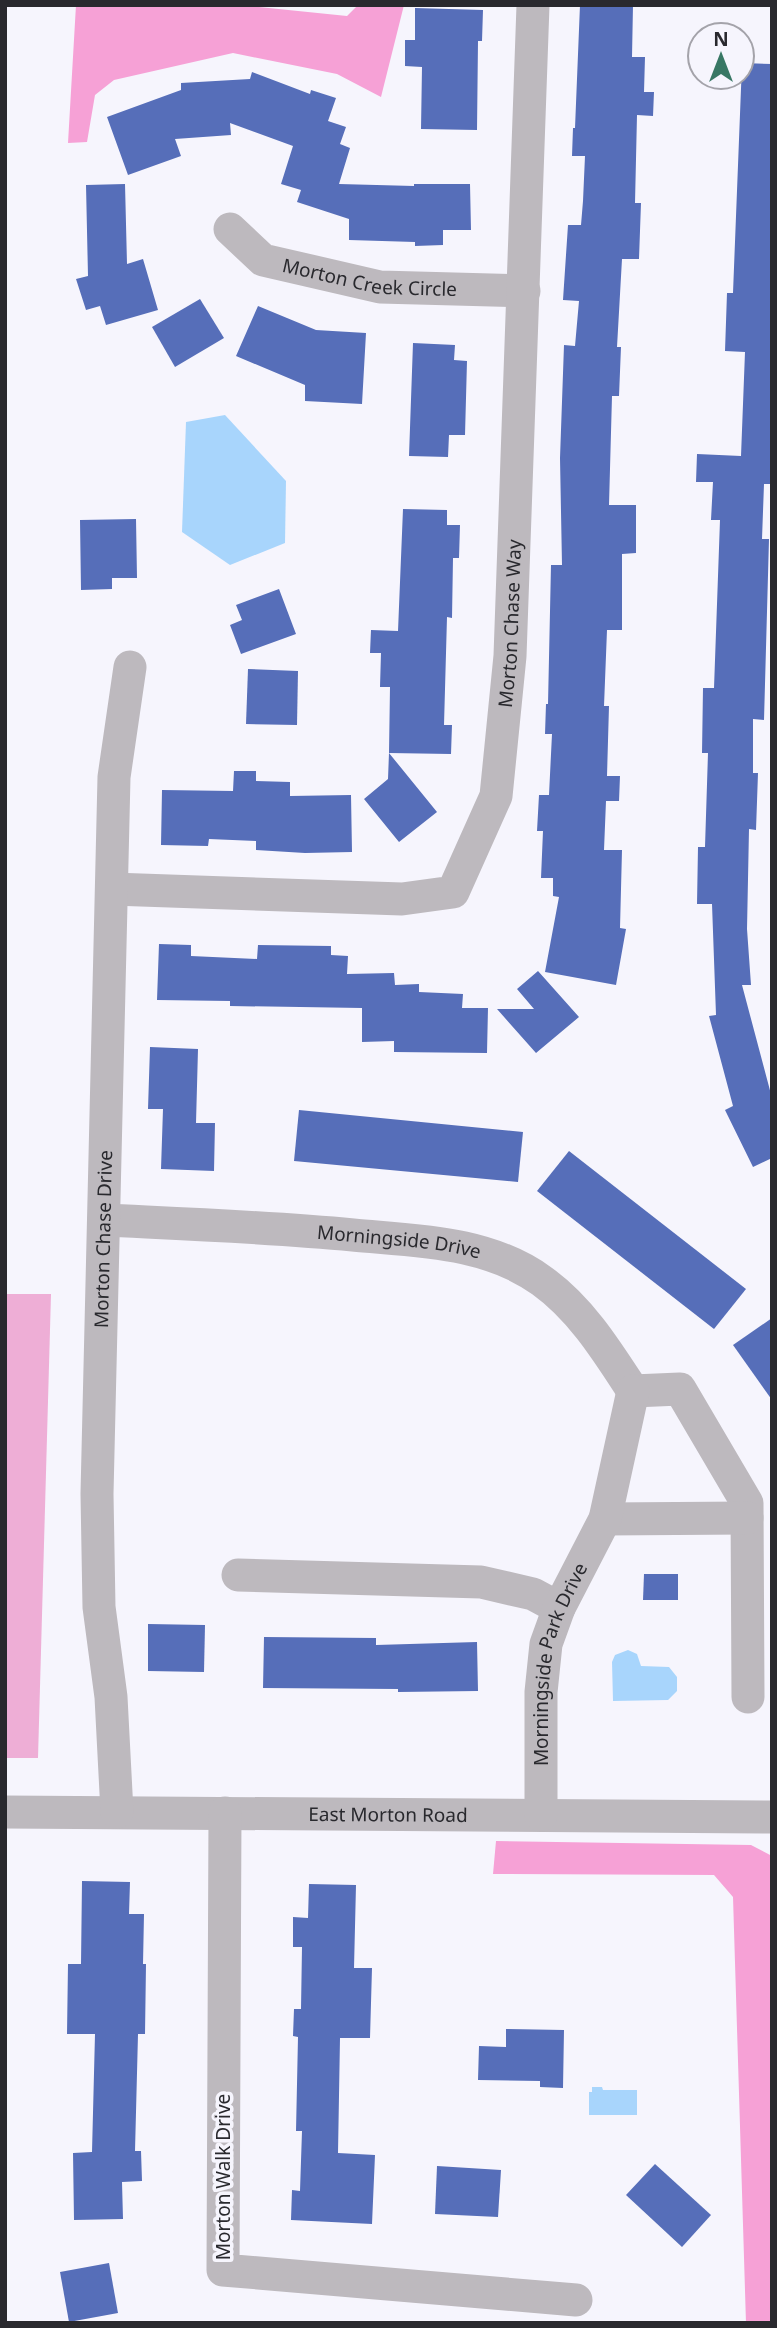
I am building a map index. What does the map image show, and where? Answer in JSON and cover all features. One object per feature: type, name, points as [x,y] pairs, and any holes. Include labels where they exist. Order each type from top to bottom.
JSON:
[{"type":"street","name":"Morton Chase Way","points":[[112,889],[402,899],[453,892],[496,796],[510,656],[533,5]]},
{"type":"street","name":"Morton Creek Circle","points":[[230,229],[263,260],[380,288],[524,291]]},
{"type":"street","name":"Morton Chase Drive","points":[[117,1812],[111,1697],[99,1607],[97,1480],[114,777],[130,667]]},
{"type":"street","name":"Morningside Drive","points":[[104,1220],[311,1231],[452,1245],[504,1258],[542,1281],[567,1303],[595,1334],[633,1391]]},
{"type":"street","points":[[633,1391],[680,1389],[747,1503],[748,1697]]},
{"type":"street","name":"Morningside Park Drive","points":[[541,1815],[541,1692],[546,1644],[559,1608],[605,1519],[633,1391]]},
{"type":"street","points":[[605,1519],[747,1518]]},
{"type":"street","points":[[238,1575],[481,1582],[533,1594],[559,1608]]},
{"type":"street","name":"East Morton Road","points":[[5,1812],[772,1817]]},
{"type":"street","name":"Morton Walk Drive","points":[[225,1813],[223,2270],[576,2300]]},
{"type":"shaded area","points":[[76,5],[238,5],[347,16],[358,5],[404,5],[381,97],[337,74],[233,53],[114,80],[95,95],[87,142],[68,143]]},
{"type":"shaded area","points":[[5,1294],[51,1294],[38,1758],[5,1758]]},
{"type":"shaded area","points":[[496,1841],[751,1845],[772,1856],[772,2323],[746,2323],[733,1897],[714,1875],[493,1874]]},
{"type":"water","points":[[225,415],[286,481],[285,543],[230,565],[182,532],[186,422]]},
{"type":"water","points":[[628,1650],[637,1654],[641,1666],[669,1667],[677,1677],[677,1691],[668,1700],[613,1701],[612,1662],[615,1655]]},
{"type":"water","points":[[592,2087],[602,2087],[603,2090],[637,2090],[637,2115],[589,2115],[589,2092],[592,2092]]},
{"type":"building","points":[[580,5],[633,5],[632,57],[645,57],[644,92],[654,92],[653,116],[637,115],[635,203],[641,203],[639,259],[622,259],[617,347],[621,347],[619,396],[612,396],[609,505],[636,505],[636,553],[622,554],[622,630],[607,630],[604,706],[609,706],[607,776],[620,776],[619,801],[606,801],[604,850],[622,850],[620,928],[626,929],[616,985],[545,972],[559,897],[553,896],[553,878],[541,878],[543,831],[537,831],[539,795],[549,795],[552,734],[545,734],[551,565],[562,565],[560,458],[564,345],[575,346],[579,301],[563,300],[568,225],[581,225],[583,201],[585,156],[572,156]]},
{"type":"building","points":[[415,8],[483,10],[482,41],[478,41],[477,130],[421,129],[422,67],[405,66],[405,40],[415,40]]},
{"type":"building","points":[[756,63],[772,64],[772,484],[764,484],[762,539],[769,539],[764,720],[753,719],[753,773],[758,773],[756,830],[749,829],[747,929],[751,985],[742,985],[772,1098],[772,1158],[753,1167],[725,1110],[733,1106],[709,1016],[716,1015],[712,904],[697,904],[698,847],[705,847],[708,753],[702,753],[703,688],[714,688],[720,520],[711,520],[713,482],[696,482],[697,454],[741,456],[745,352],[725,351],[727,293],[733,293],[741,91],[756,91]]},
{"type":"building","points":[[252,72],[310,94],[311,90],[336,98],[328,121],[346,127],[340,144],[350,148],[339,184],[470,184],[471,230],[443,230],[443,245],[415,246],[415,242],[349,240],[349,219],[297,202],[301,190],[281,184],[293,146],[230,123],[231,135],[175,139],[181,156],[128,175],[107,117],[181,90],[181,83],[250,79]]},
{"type":"building","points":[[125,184],[127,264],[143,259],[158,310],[106,325],[100,306],[86,310],[76,279],[88,276],[86,185]]},
{"type":"building","points":[[200,299],[224,338],[175,367],[152,327]]},
{"type":"building","points":[[258,306],[316,330],[366,333],[362,404],[305,401],[305,385],[236,356]]},
{"type":"building","points":[[413,343],[455,345],[454,360],[467,361],[465,435],[449,435],[448,457],[409,456]]},
{"type":"building","points":[[403,509],[447,510],[447,525],[460,525],[459,558],[453,558],[452,618],[447,617],[444,725],[452,725],[451,754],[389,753],[390,687],[380,687],[381,653],[370,653],[371,630],[398,631]]},
{"type":"building","points":[[136,519],[137,578],[112,578],[112,589],[81,590],[80,520]]},
{"type":"building","points":[[279,589],[296,634],[241,654],[230,625],[242,620],[236,605]]},
{"type":"building","points":[[248,669],[298,671],[297,725],[246,724]]},
{"type":"building","points":[[389,753],[437,812],[399,842],[364,799],[388,779]]},
{"type":"building","points":[[234,771],[256,771],[256,781],[290,782],[290,796],[351,795],[352,852],[256,850],[256,841],[209,839],[208,846],[161,845],[162,790],[233,791]]},
{"type":"building","points":[[159,944],[191,945],[191,956],[257,959],[258,945],[331,946],[331,955],[348,956],[347,974],[394,973],[395,985],[419,984],[419,992],[463,994],[462,1008],[488,1008],[487,1053],[394,1052],[394,1041],[362,1042],[362,1008],[230,1006],[230,1001],[157,1000]]},
{"type":"building","points":[[538,971],[579,1017],[536,1053],[497,1009],[534,1009],[517,989]]},
{"type":"building","points":[[150,1047],[198,1049],[196,1123],[215,1123],[214,1171],[161,1169],[163,1109],[148,1109]]},
{"type":"building","points":[[299,1110],[523,1132],[518,1182],[294,1161]]},
{"type":"building","points":[[569,1151],[746,1289],[714,1329],[537,1191]]},
{"type":"building","points":[[772,1318],[772,1400],[733,1345]]},
{"type":"building","points":[[644,1574],[678,1574],[678,1600],[643,1600]]},
{"type":"building","points":[[148,1624],[205,1625],[204,1672],[148,1671]]},
{"type":"building","points":[[264,1637],[376,1638],[376,1645],[477,1642],[478,1691],[398,1692],[398,1689],[263,1688]]},
{"type":"building","points":[[82,1881],[130,1882],[129,1914],[144,1914],[145,2034],[138,2034],[135,2151],[141,2151],[142,2181],[122,2182],[123,2219],[74,2220],[73,2153],[92,2152],[95,2034],[67,2034],[68,1964],[81,1964]]},
{"type":"building","points":[[309,1884],[356,1885],[354,1968],[372,1968],[370,2038],[340,2038],[338,2153],[375,2155],[372,2224],[291,2220],[292,2190],[300,2191],[302,2131],[296,2131],[298,2037],[293,2036],[294,2009],[301,2009],[302,1947],[293,1947],[293,1917],[308,1918]]},
{"type":"building","points":[[506,2029],[564,2030],[563,2088],[540,2087],[540,2081],[478,2080],[479,2046],[506,2047]]},
{"type":"building","points":[[655,2164],[711,2215],[682,2247],[626,2195]]},
{"type":"building","points":[[437,2166],[501,2170],[498,2217],[435,2214]]},
{"type":"building","points":[[109,2263],[118,2313],[69,2322],[60,2272]]}]
